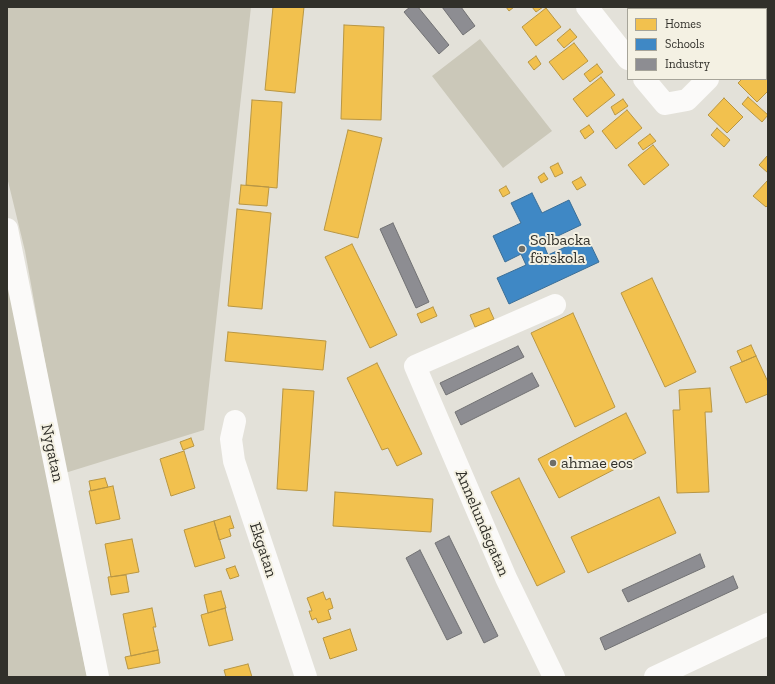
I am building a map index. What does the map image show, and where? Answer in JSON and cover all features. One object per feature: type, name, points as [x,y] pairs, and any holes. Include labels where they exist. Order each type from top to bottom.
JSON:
[{"type":"street","points":[[587,7],[627,58]]},
{"type":"street","points":[[645,80],[665,104],[687,100],[707,80]]},
{"type":"street","name":"Nygatan","points":[[7,229],[98,677]]},
{"type":"street","name":"Annelundsgatan","points":[[554,677],[506,578],[415,366],[555,305]]},
{"type":"street","name":"Ekgatan","points":[[235,421],[231,439],[234,461],[306,677]]},
{"type":"street","points":[[655,677],[768,624]]},
{"type":"shaded area","points":[[7,7],[251,7],[204,430],[65,473],[25,251],[7,177]]},
{"type":"shaded area","points":[[480,39],[552,131],[503,168],[432,76]]},
{"type":"shaded area","points":[[7,278],[87,677],[7,677]]},
{"type":"building: Homes","points":[[273,7],[304,7],[295,93],[265,90]]},
{"type":"building: Homes","points":[[506,7],[514,7],[509,11]]},
{"type":"building: Homes","points":[[532,7],[543,7],[536,12]]},
{"type":"building: Homes","points":[[546,8],[561,27],[536,46],[522,27]]},
{"type":"building: Homes","points":[[344,25],[384,27],[381,120],[341,119]]},
{"type":"building: Homes","points":[[570,29],[577,37],[564,48],[557,40]]},
{"type":"building: Homes","points":[[574,43],[588,61],[563,80],[549,62]]},
{"type":"building: Homes","points":[[536,56],[541,64],[534,70],[528,62]]},
{"type":"building: Homes","points":[[597,64],[603,72],[590,82],[584,74]]},
{"type":"building: Homes","points":[[601,77],[615,95],[587,117],[573,99]]},
{"type":"building: Homes","points":[[767,78],[768,91],[757,102],[738,83],[741,80],[767,80]]},
{"type":"building: Homes","points":[[748,97],[768,115],[762,122],[742,104]]},
{"type":"building: Homes","points":[[724,98],[743,117],[727,133],[708,115]]},
{"type":"building: Homes","points":[[623,99],[628,106],[615,115],[611,107]]},
{"type":"building: Homes","points":[[252,100],[282,102],[277,188],[246,185]]},
{"type":"building: Homes","points":[[627,110],[642,128],[616,149],[602,131]]},
{"type":"building: Homes","points":[[589,125],[594,132],[585,139],[580,131]]},
{"type":"building: Homes","points":[[717,128],[730,140],[724,147],[711,135]]},
{"type":"building: Homes","points":[[348,130],[382,138],[358,238],[324,230]]},
{"type":"building: Homes","points":[[650,134],[656,141],[643,150],[638,143]]},
{"type":"building: Homes","points":[[653,145],[669,165],[644,185],[628,165]]},
{"type":"building: Homes","points":[[768,155],[768,173],[759,165]]},
{"type":"building: Homes","points":[[558,163],[563,173],[555,177],[550,167]]},
{"type":"building: Homes","points":[[544,173],[548,179],[541,183],[538,177]]},
{"type":"building: Homes","points":[[581,177],[586,185],[577,190],[572,182]]},
{"type":"building: Homes","points":[[768,180],[768,205],[766,207],[753,196]]},
{"type":"building: Homes","points":[[241,185],[269,187],[267,206],[239,204]]},
{"type":"building: Homes","points":[[506,186],[510,193],[503,197],[499,190]]},
{"type":"building: Homes","points":[[237,209],[271,213],[262,309],[228,306]]},
{"type":"building: Homes","points":[[352,244],[397,335],[370,348],[325,257]]},
{"type":"building: Homes","points":[[652,278],[696,372],[665,387],[621,293]]},
{"type":"building: Homes","points":[[433,307],[437,316],[421,323],[417,314]]},
{"type":"building: Homes","points":[[489,308],[494,319],[475,327],[470,315]]},
{"type":"building: Homes","points":[[573,313],[615,407],[575,427],[531,333]]},
{"type":"building: Homes","points":[[228,332],[326,341],[323,370],[225,361]]},
{"type":"building: Homes","points":[[751,345],[756,356],[742,362],[737,351]]},
{"type":"building: Homes","points":[[756,356],[768,382],[768,394],[746,403],[730,367]]},
{"type":"building: Homes","points":[[377,363],[422,454],[397,466],[388,448],[382,450],[347,378]]},
{"type":"building: Homes","points":[[710,388],[712,412],[705,412],[709,492],[677,493],[673,410],[680,410],[679,390]]},
{"type":"building: Homes","points":[[283,389],[314,391],[307,491],[277,489]]},
{"type":"building: Homes","points":[[626,413],[646,453],[559,498],[538,459]]},
{"type":"building: Homes","points":[[191,438],[194,446],[183,450],[180,442]]},
{"type":"building: Homes","points":[[184,451],[195,488],[171,496],[160,459]]},
{"type":"building: Homes","points":[[105,478],[108,487],[91,491],[89,481]]},
{"type":"building: Homes","points":[[519,478],[565,572],[537,586],[491,492]]},
{"type":"building: Homes","points":[[113,486],[120,519],[96,524],[89,491]]},
{"type":"building: Homes","points":[[335,492],[433,499],[431,532],[333,526]]},
{"type":"building: Homes","points":[[659,497],[676,533],[588,573],[571,537]]},
{"type":"building: Homes","points":[[230,516],[234,528],[229,529],[231,536],[219,540],[214,521]]},
{"type":"building: Homes","points":[[214,521],[225,558],[195,567],[184,530]]},
{"type":"building: Homes","points":[[132,539],[139,572],[111,577],[105,544]]},
{"type":"building: Homes","points":[[235,566],[239,576],[230,579],[226,569]]},
{"type":"building: Homes","points":[[126,575],[129,592],[111,595],[108,577]]},
{"type":"building: Homes","points":[[221,591],[226,608],[208,613],[204,595]]},
{"type":"building: Homes","points":[[323,592],[326,600],[330,598],[333,608],[328,610],[331,619],[318,623],[316,618],[312,620],[309,611],[312,611],[307,598]]},
{"type":"building: Homes","points":[[152,608],[156,627],[153,627],[158,650],[131,656],[123,614]]},
{"type":"building: Homes","points":[[225,608],[233,640],[209,646],[201,615]]},
{"type":"building: Homes","points":[[350,629],[357,650],[330,659],[323,638]]},
{"type":"building: Homes","points":[[158,650],[160,663],[128,669],[125,657]]},
{"type":"building: Homes","points":[[248,664],[252,677],[226,677],[224,670]]},
{"type":"building: Schools","name":"Solbacka förskola","points":[[532,193],[542,213],[569,200],[581,225],[543,243],[548,255],[587,237],[599,262],[509,304],[497,278],[526,265],[521,254],[505,262],[493,236],[521,223],[511,203]]},
{"type":"building: Industry","points":[[410,7],[418,7],[449,45],[439,54],[404,12]]},
{"type":"building: Industry","points":[[442,7],[461,7],[475,26],[463,35]]},
{"type":"building: Industry","points":[[393,223],[429,302],[416,308],[380,229]]},
{"type":"building: Industry","points":[[518,346],[524,357],[446,395],[440,383]]},
{"type":"building: Industry","points":[[532,373],[539,386],[461,425],[455,412]]},
{"type":"building: Industry","points":[[449,536],[498,636],[484,643],[435,543]]},
{"type":"building: Industry","points":[[420,550],[462,633],[447,640],[406,558]]},
{"type":"building: Industry","points":[[700,554],[705,567],[628,602],[622,590]]},
{"type":"building: Industry","points":[[733,576],[738,588],[605,650],[600,638]]},
{"type":"place","name":"Solbacka förskola","points":[[522,249]]},
{"type":"place","name":"ahmae eos","points":[[553,463]]}]
